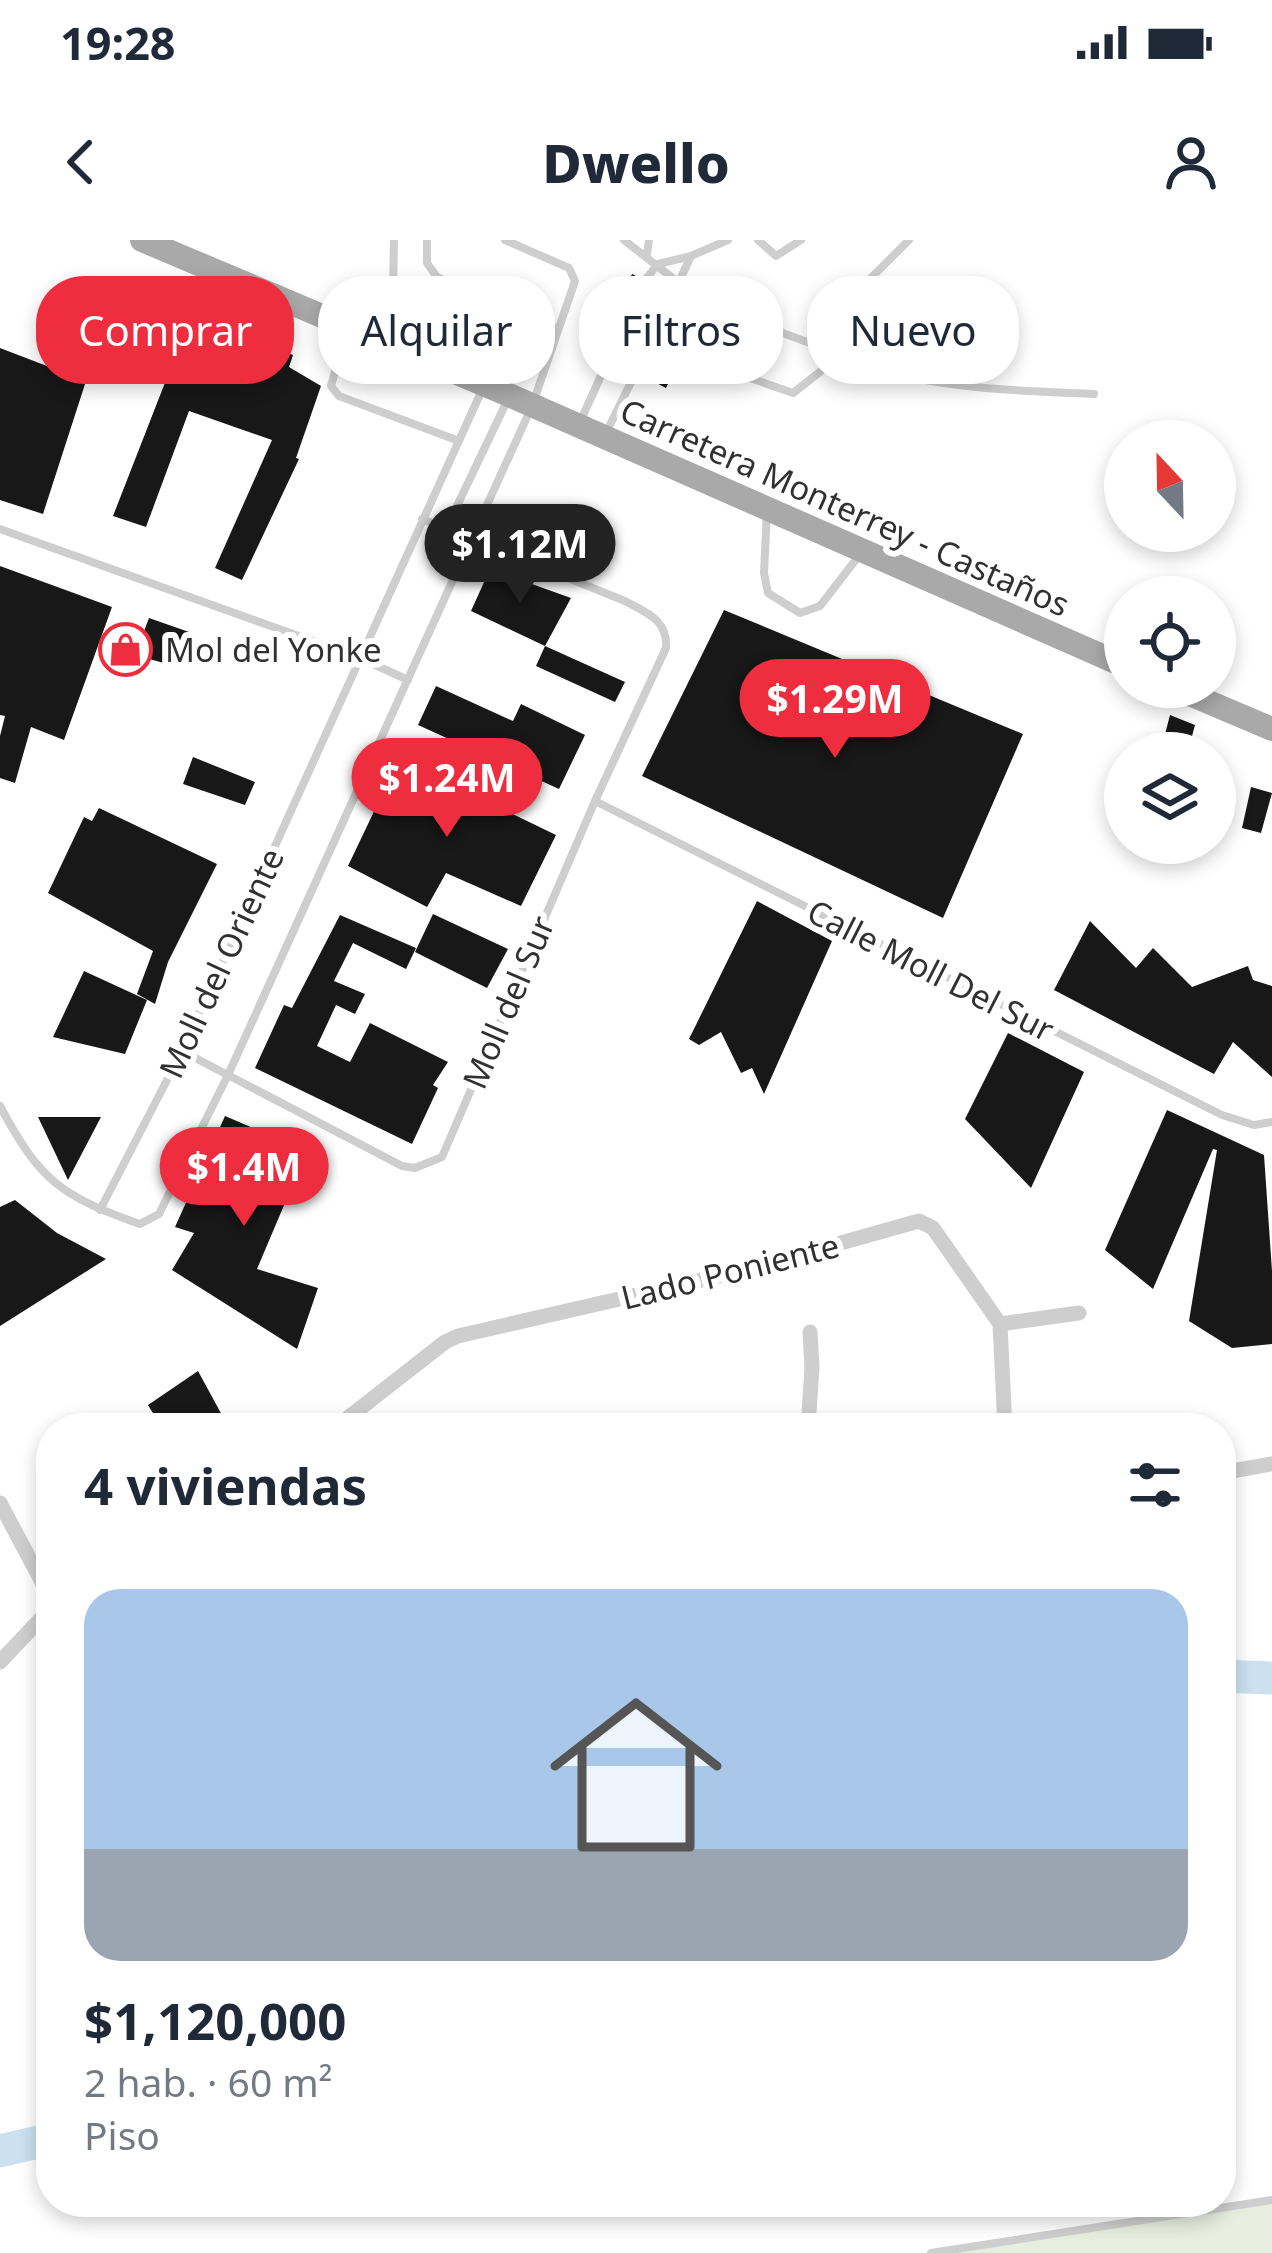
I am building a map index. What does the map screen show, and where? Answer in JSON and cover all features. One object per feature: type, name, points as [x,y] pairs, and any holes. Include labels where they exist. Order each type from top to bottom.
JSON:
[{"type":"main road","name":"Carretera Monterrey - Castaños","points":[[142,240],[318,316]]},
{"type":"main road","name":"Carretera Monterrey - Castaños","points":[[484,385],[1104,657]]},
{"type":"main road","points":[[1222,708],[1272,729]]},
{"type":"street","name":"Lado Poniente","points":[[354,1413],[458,1336],[737,1272],[914,1222],[929,1225],[1000,1324]]},
{"type":"street","points":[[1004,1413],[1000,1324],[1079,1313]]},
{"type":"street","points":[[809,1413],[810,1332]]},
{"type":"street","points":[[1236,1470],[1272,1464]]},
{"type":"street","points":[[1,1506],[36,1570]]},
{"type":"street","points":[[0,1662],[36,1624]]},
{"type":"lane","points":[[393,276],[394,240]]},
{"type":"lane","points":[[427,240],[426,260],[436,277],[559,330]]},
{"type":"lane","points":[[446,529],[559,330],[575,281],[569,268],[505,240]]},
{"type":"lane","points":[[624,240],[671,276]]},
{"type":"lane","points":[[646,254],[649,240]]},
{"type":"lane","points":[[648,276],[658,264],[728,240]]},
{"type":"lane","points":[[758,240],[776,256],[801,240]]},
{"type":"lane","points":[[873,276],[909,240]]},
{"type":"lane","points":[[682,276],[691,256]]},
{"type":"lane","points":[[783,334],[807,342]]},
{"type":"lane","points":[[767,384],[793,393],[807,382]]},
{"type":"lane","points":[[332,384],[340,397],[459,441]]},
{"type":"lane","points":[[579,426],[598,384]]},
{"type":"lane","points":[[604,438],[630,384]]},
{"type":"lane","points":[[934,384],[1094,394]]},
{"type":"lane","name":"Moll del Oriente","points":[[100,1210],[182,1051],[484,385]]},
{"type":"lane","points":[[0,1106],[57,1188],[140,1224],[155,1219],[228,1075],[473,541],[521,400]]},
{"type":"lane","points":[[767,509],[764,572],[768,593],[800,613],[820,605],[862,551]]},
{"type":"lane","name":"Moll del Sur","points":[[182,1051],[402,1166],[415,1168],[442,1156],[666,648],[664,627],[625,601],[422,519]]},
{"type":"lane","points":[[0,529],[361,658],[408,680]]},
{"type":"lane","name":"Calle Moll Del Sur","points":[[595,801],[1222,1115],[1254,1125],[1272,1122]]},
{"type":"lane","points":[[1236,2206],[1272,2200]]},
{"type":"lane","points":[[931,2253],[1163,2217]]},
{"type":"green space","points":[[1272,2201],[1272,2253],[943,2253],[1171,2217],[1236,2217],[1236,2207]]},
{"type":"building","points":[[0,348],[36,362],[36,384],[85,384],[43,514],[0,500]]},
{"type":"building","points":[[294,370],[321,386],[299,459],[242,580],[215,568],[272,440],[189,411],[146,527],[113,516],[164,384],[294,384]]},
{"type":"building","points":[[0,566],[112,607],[64,740],[31,727],[15,783],[0,778],[5,716],[0,715]]},
{"type":"building","points":[[490,569],[571,598],[545,646],[471,611]]},
{"type":"building","points":[[724,610],[1023,734],[943,918],[642,776]]},
{"type":"building","points":[[149,618],[189,632],[178,667],[135,655]]},
{"type":"building","points":[[545,646],[625,682],[615,702],[536,666]]},
{"type":"building","points":[[436,686],[513,721],[521,704],[585,735],[559,789],[418,725]]},
{"type":"building","points":[[1170,715],[1195,725],[1193,732],[1166,732]]},
{"type":"building","points":[[193,757],[255,782],[245,805],[183,784]]},
{"type":"building","points":[[399,759],[556,835],[521,906],[446,873],[427,907],[348,866]]},
{"type":"building","points":[[1251,787],[1272,793],[1261,833],[1242,828]]},
{"type":"building","points":[[99,808],[217,864],[168,962],[155,1004],[137,994],[153,951],[48,893],[84,817],[92,821]]},
{"type":"building","points":[[757,901],[832,941],[764,1094],[752,1068],[741,1073],[721,1032],[699,1045],[689,1039]]},
{"type":"building","points":[[433,914],[508,949],[487,988],[415,952]]},
{"type":"building","points":[[340,915],[416,948],[406,969],[353,943],[334,981],[365,994],[355,1014],[336,1005],[317,1046],[350,1062],[370,1023],[448,1062],[433,1085],[438,1088],[412,1144],[255,1068],[284,1005],[292,1008]]},
{"type":"building","points":[[1090,921],[1136,968],[1153,948],[1192,987],[1248,966],[1253,980],[1272,986],[1272,1077],[1233,1042],[1214,1074],[1054,990]]},
{"type":"building","points":[[84,971],[147,1000],[125,1054],[53,1037]]},
{"type":"building","points":[[1008,1033],[1084,1072],[1031,1188],[965,1119]]},
{"type":"building","points":[[1167,1110],[1264,1155],[1272,1344],[1232,1348],[1189,1321],[1217,1150],[1213,1149],[1153,1289],[1105,1250]]},
{"type":"building","points":[[225,1116],[307,1151],[257,1269],[318,1288],[297,1349],[172,1270],[194,1233],[175,1227]]},
{"type":"building","points":[[38,1117],[101,1117],[68,1180]]},
{"type":"building","points":[[15,1200],[57,1233],[106,1259],[0,1326],[0,1207]]},
{"type":"building","points":[[198,1371],[221,1413],[153,1413],[148,1405]]},
{"type":"waterway","points":[[1236,1677],[1272,1678]]},
{"type":"waterway","points":[[0,2151],[36,2143]]},
{"type":"place","name":"Mol del Yonke","points":[[126,649]]}]
